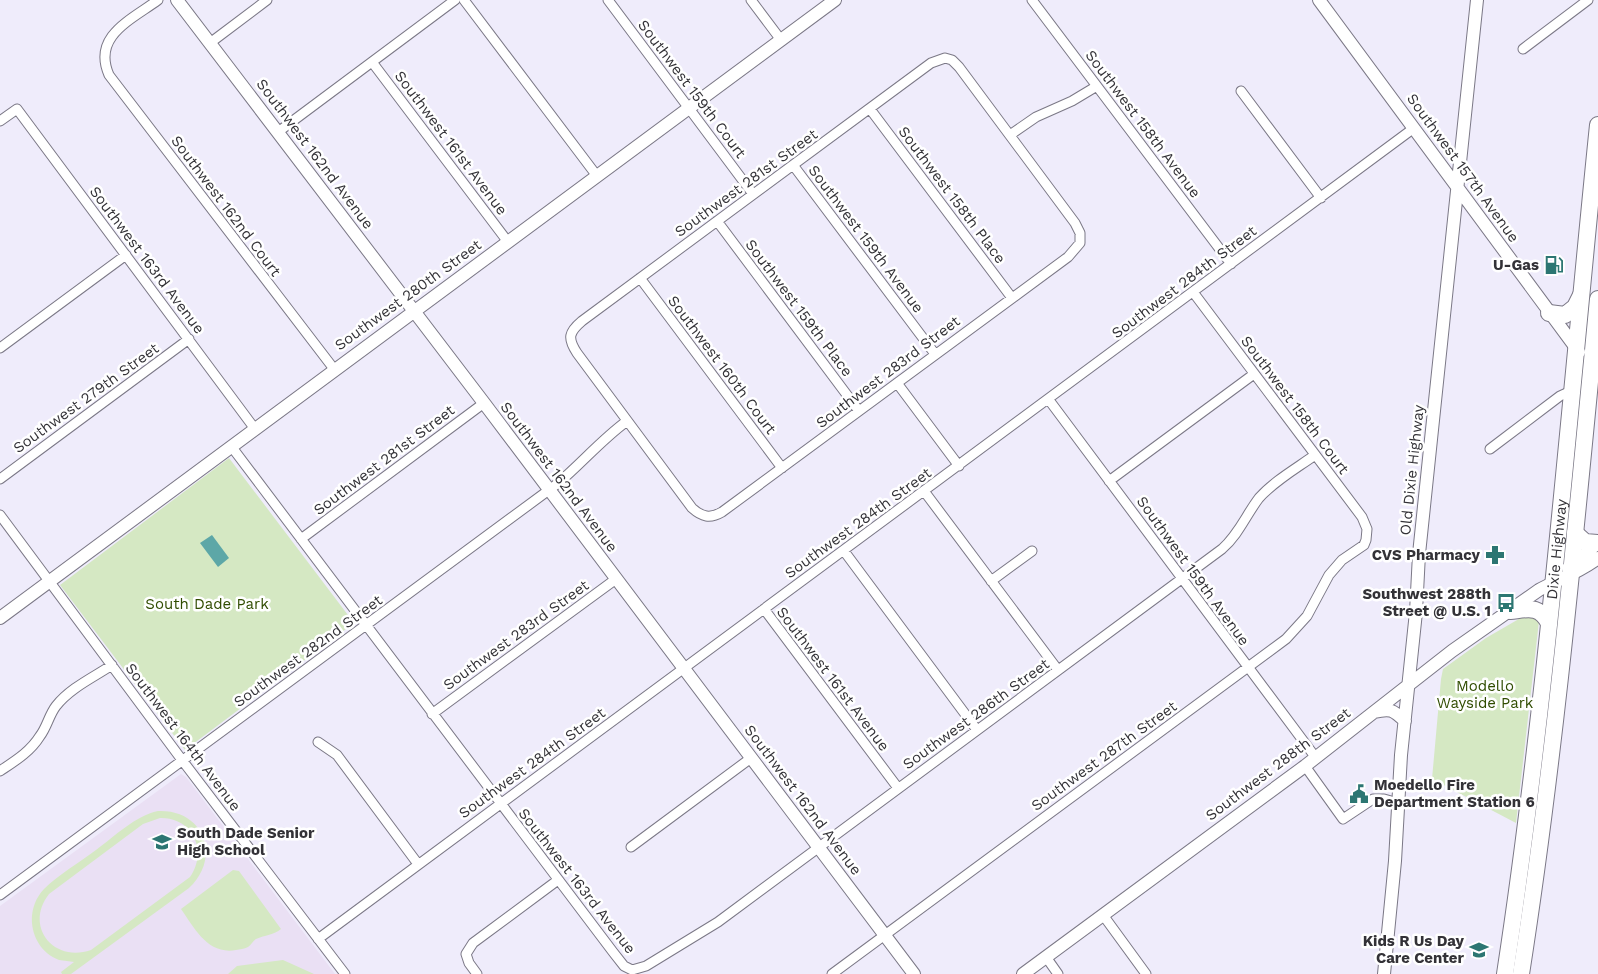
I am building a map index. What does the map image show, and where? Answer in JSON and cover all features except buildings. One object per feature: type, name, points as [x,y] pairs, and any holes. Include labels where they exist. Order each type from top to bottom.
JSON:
[{"type":"highway","name":"Dixie Highway","points":[[1505,974],[1521,866],[1541,701],[1598,125]]},
{"type":"highway","points":[[1549,313],[1565,315],[1575,307],[1582,294]]},
{"type":"highway","name":"Dixie Highway","points":[[1521,970],[1547,791],[1595,374],[1598,299]]},
{"type":"highway","points":[[1576,533],[1585,542],[1598,543]]},
{"type":"highway","points":[[1510,611],[1537,610],[1544,614],[1549,623]]},
{"type":"highway","points":[[1541,701],[1547,730],[1540,780],[1541,785],[1547,791]]},
{"type":"highway","points":[[1521,866],[1523,898],[1516,959],[1521,970]]},
{"type":"street","name":"Southwest 162nd Court","points":[[158,0],[114,33],[108,41],[104,56],[106,68],[112,79],[334,370]]},
{"type":"street","name":"Southwest 162nd Avenue","points":[[177,0],[484,403],[914,974]]},
{"type":"street","points":[[210,43],[267,0]]},
{"type":"street","points":[[278,132],[455,0]]},
{"type":"street","points":[[464,0],[597,176]]},
{"type":"street","name":"Southwest 159th Court","points":[[608,0],[753,194]]},
{"type":"street","points":[[751,0],[781,40]]},
{"type":"street","name":"Southwest 280th Street","points":[[0,618],[835,0]]},
{"type":"street","name":"Southwest 158th Avenue","points":[[1032,0],[1231,264]]},
{"type":"street","name":"Southwest 157th Avenue","points":[[1319,0],[1595,374]]},
{"type":"street","name":"Old Dixie Highway","points":[[1384,974],[1395,861],[1398,803],[1419,554],[1476,0]]},
{"type":"street","points":[[1523,49],[1588,0]]},
{"type":"street","name":"Southwest 281st Street","points":[[627,421],[577,353],[570,337],[574,329],[582,321],[934,61],[945,58],[952,60],[1010,135]]},
{"type":"street","name":"Southwest 161st Avenue","points":[[372,62],[508,242]]},
{"type":"street","points":[[1010,135],[1036,117],[1079,97],[1097,86]]},
{"type":"street","points":[[1241,91],[1321,198]]},
{"type":"street","name":"Southwest 158th Place","points":[[870,108],[1012,298]]},
{"type":"street","name":"Southwest 163rd Avenue","points":[[0,122],[17,109],[255,429]]},
{"type":"street","name":"Southwest 284th Street","points":[[318,939],[1049,400],[1414,128]]},
{"type":"street","name":"Southwest 283rd Street","points":[[627,421],[692,508],[704,516],[713,516],[722,512],[1012,298],[1073,252],[1080,243],[1081,238],[1075,223],[1010,135]]},
{"type":"street","name":"Southwest 159th Avenue","points":[[793,165],[935,354]]},
{"type":"street","name":"Southwest 159th Place","points":[[717,221],[859,411]]},
{"type":"street","points":[[0,348],[126,255]]},
{"type":"street","name":"Southwest 160th Court","points":[[640,278],[782,468]]},
{"type":"street","name":"Southwest 158th Court","points":[[1194,292],[1362,517],[1368,536]]},
{"type":"street","name":"Southwest 279th Street","points":[[0,479],[189,339]]},
{"type":"street","points":[[1108,481],[1254,374]]},
{"type":"street","points":[[897,383],[959,466]]},
{"type":"street","points":[[1490,449],[1560,396],[1573,390]]},
{"type":"street","name":"Southwest 159th Avenue","points":[[1049,400],[1247,668],[1310,762],[1343,819],[1373,799],[1384,799],[1398,803]]},
{"type":"street","name":"Southwest 281st Street","points":[[301,539],[484,403]]},
{"type":"street","name":"Southwest 282nd Street","points":[[0,895],[549,490],[579,465],[604,439],[627,421]]},
{"type":"street","name":"Southwest 163rd Avenue","points":[[231,446],[619,960],[632,970]]},
{"type":"street","name":"Southwest 286th Street","points":[[632,970],[646,966],[708,929],[1231,542],[1267,490],[1315,454]]},
{"type":"street","points":[[924,492],[1058,670]]},
{"type":"street","name":"Southwest 164th Avenue","points":[[0,516],[345,974]]},
{"type":"street","name":"Southwest 287th Street","points":[[832,974],[1247,668],[1293,632],[1307,616],[1329,574],[1342,560],[1364,544],[1368,536]]},
{"type":"street","name":"Southwest 288th Street","points":[[1023,974],[1310,762],[1409,684],[1572,569],[1598,543]]},
{"type":"street","points":[[991,581],[1032,550]]},
{"type":"street","points":[[844,551],[977,730]]},
{"type":"street","name":"Southwest 288th Street","points":[[1572,569],[1583,569],[1598,558]]},
{"type":"street","name":"Southwest 283rd Street","points":[[432,714],[616,579]]},
{"type":"street","name":"Southwest 161st Avenue","points":[[764,610],[898,788]]},
{"type":"street","points":[[0,771],[29,751],[42,735],[57,705],[64,698],[112,665]]},
{"type":"street","points":[[1372,713],[1386,709],[1392,710],[1405,721]]},
{"type":"street","points":[[318,742],[337,755],[418,864]]},
{"type":"street","points":[[631,847],[750,758]]},
{"type":"street","points":[[477,974],[469,963],[466,954],[473,943],[558,880]]},
{"type":"street","points":[[1103,915],[1146,974]]},
{"type":"street","points":[[1046,958],[1058,974]]},
{"type":"shaded area","points":[[212,535],[229,558],[218,567],[200,543]]},
{"type":"shaded area","name":"South Dade Senior High School","points":[[181,774],[186,777],[335,974],[0,974],[0,906]]},
{"type":"green space","name":"South Dade Park","points":[[229,458],[354,623],[185,750],[60,585]]},
{"type":"green space","name":"Modello Wayside Park","points":[[1534,614],[1539,621],[1516,823],[1432,779],[1443,669],[1486,638],[1524,616]]},
{"type":"green space","points":[[158,811],[174,812],[187,818],[197,826],[203,837],[206,849],[205,863],[199,876],[189,888],[71,974],[62,974],[61,972],[74,962],[59,960],[49,955],[36,939],[32,918],[37,898],[44,889],[62,874],[125,827]],"holes":[[[160,818],[172,819],[189,829],[194,837],[198,857],[190,877],[91,950],[77,953],[65,951],[54,946],[46,939],[41,929],[40,918],[42,906],[49,894],[143,824]]]},
{"type":"green space","points":[[233,870],[239,871],[281,929],[256,939],[246,948],[236,950],[218,949],[203,939],[181,909]]},
{"type":"green space","points":[[283,960],[314,974],[228,974],[237,966]]},
{"type":"place","name":"U-Gas","points":[[1554,265]]},
{"type":"place","name":"CVS Pharmacy","points":[[1495,555]]},
{"type":"place","name":"Southwest 288th Street @ U.S. 1","points":[[1506,603]]},
{"type":"place","name":"Moedello Fire Department Station 6","points":[[1359,794]]},
{"type":"place","name":"South Dade Senior High School","points":[[162,842]]},
{"type":"place","name":"Kids R Us Day Care Center","points":[[1479,950]]}]
